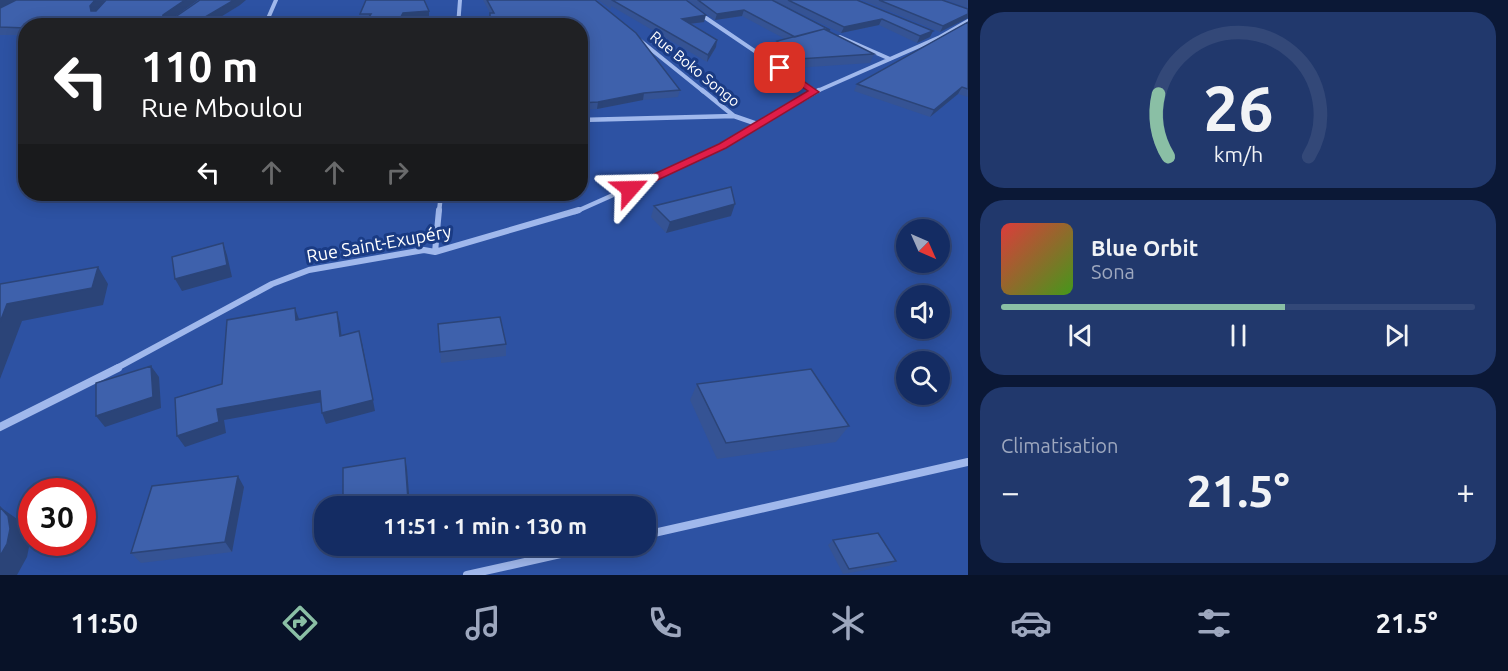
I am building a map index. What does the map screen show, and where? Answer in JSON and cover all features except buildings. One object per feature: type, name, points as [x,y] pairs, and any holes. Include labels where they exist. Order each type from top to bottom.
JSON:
[{"type":"street","points":[[268,18],[276,0]]},
{"type":"street","points":[[459,18],[460,0]]},
{"type":"street","points":[[693,7],[711,22],[815,92]]},
{"type":"street","name":"Rue Saint-Exupéry","points":[[0,427],[69,394],[272,284],[309,270],[341,263],[424,250],[435,252],[567,215],[723,146],[815,92],[940,37],[966,22]]},
{"type":"street","name":"Rue Boko Songo","points":[[630,31],[734,116],[760,125]]},
{"type":"street","points":[[929,33],[940,37]]},
{"type":"street","points":[[838,36],[891,59]]},
{"type":"street","points":[[588,120],[734,116]]},
{"type":"street","points":[[435,252],[440,201]]},
{"type":"street","points":[[656,533],[968,462]]},
{"type":"street","points":[[467,575],[552,556]]},
{"type":"shaded area","points":[[0,0],[968,0],[968,575],[0,575]]},
{"type":"route","points":[[630,189],[723,146],[815,92],[780,68]]}]
